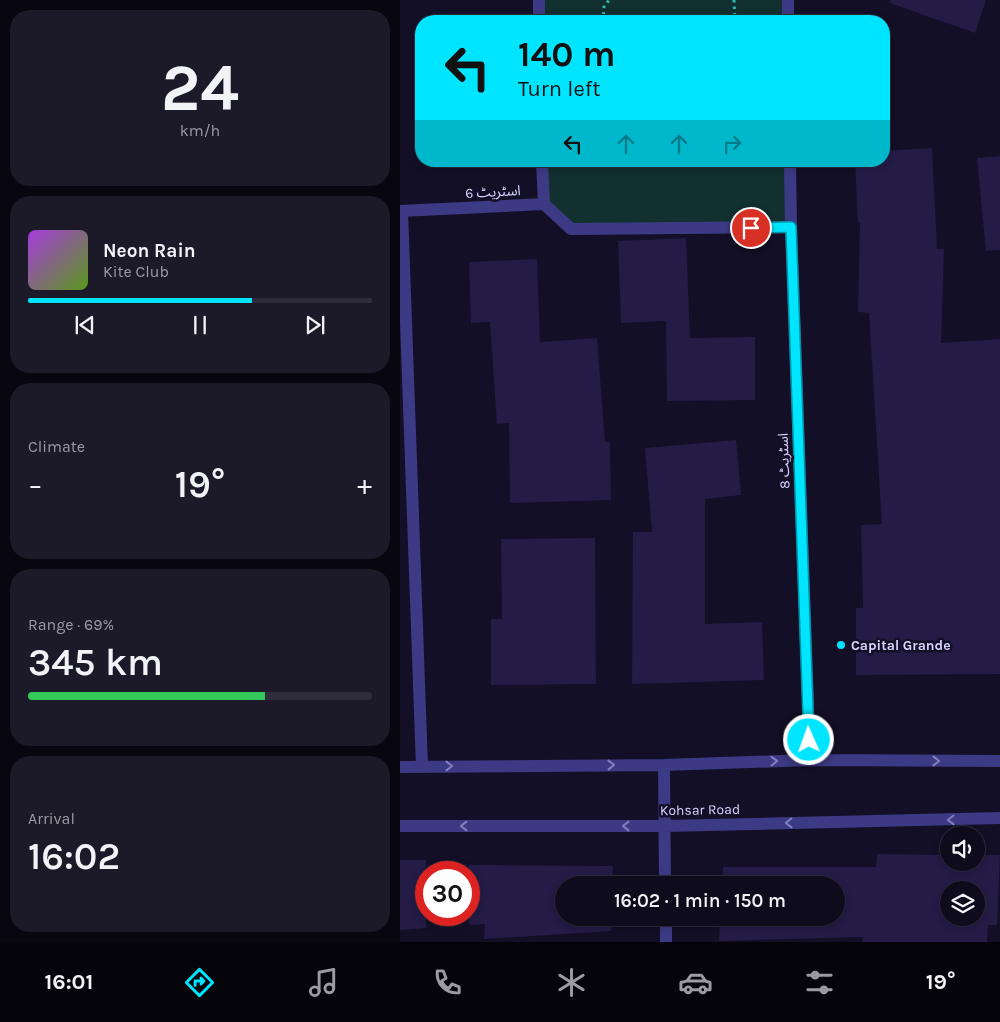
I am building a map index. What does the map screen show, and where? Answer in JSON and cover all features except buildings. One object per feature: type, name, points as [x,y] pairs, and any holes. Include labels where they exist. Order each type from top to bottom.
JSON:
[{"type":"street","points":[[538,0],[539,15]]},
{"type":"street","points":[[788,0],[788,15]]},
{"type":"street","points":[[542,167],[544,204],[571,229],[791,227]]},
{"type":"street","name":"اسٹریٹ 8","points":[[790,167],[810,760]]},
{"type":"street","name":"اسٹریٹ 6","points":[[401,211],[544,204]]},
{"type":"street","points":[[401,211],[422,767]]},
{"type":"street","points":[[400,767],[664,765],[810,760],[1000,761]]},
{"type":"street","points":[[664,765],[666,876]]},
{"type":"street","name":"Kohsar Road","points":[[400,826],[664,826],[1000,818]]},
{"type":"street","points":[[666,926],[666,942]]},
{"type":"path","points":[[603,15],[604,7],[609,0]]},
{"type":"path","points":[[734,0],[734,15]]},
{"type":"green space","points":[[539,0],[788,0],[788,15],[539,15]]},
{"type":"green space","points":[[542,167],[790,167],[791,227],[571,229],[544,204]]},
{"type":"place","name":"Capital Grande","points":[[841,645]]},
{"type":"route","points":[[751,228],[791,227],[809,740]]}]
